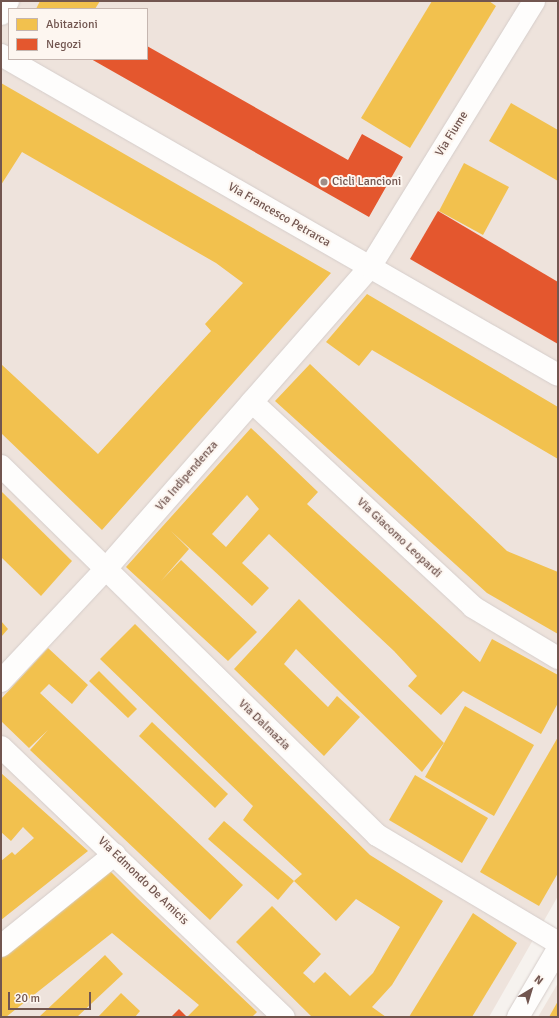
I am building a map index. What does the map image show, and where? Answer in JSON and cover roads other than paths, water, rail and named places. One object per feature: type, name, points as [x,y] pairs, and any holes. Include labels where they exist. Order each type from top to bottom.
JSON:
[{"type":"street","points":[[1,14],[8,1]]},
{"type":"street","name":"Via Fiume","points":[[370,267],[534,1]]},
{"type":"street","name":"Via Francesco Petrarca","points":[[10,60],[558,375]]},
{"type":"street","name":"Via Indipendenza","points":[[1,681],[104,571],[370,267]]},
{"type":"street","name":"Via Giacomo Leopardi","points":[[252,402],[473,608],[558,658]]},
{"type":"street","name":"Via Dalmazia","points":[[1,466],[104,571],[377,835],[558,943]]},
{"type":"street","name":"Via Edmondo De Amicis","points":[[1,747],[115,854],[284,1017]]},
{"type":"street","points":[[1,946],[115,854]]},
{"type":"street","points":[[518,1017],[558,949]]},
{"type":"place","name":"Cicli Lancioni","points":[[324,182]]}]
